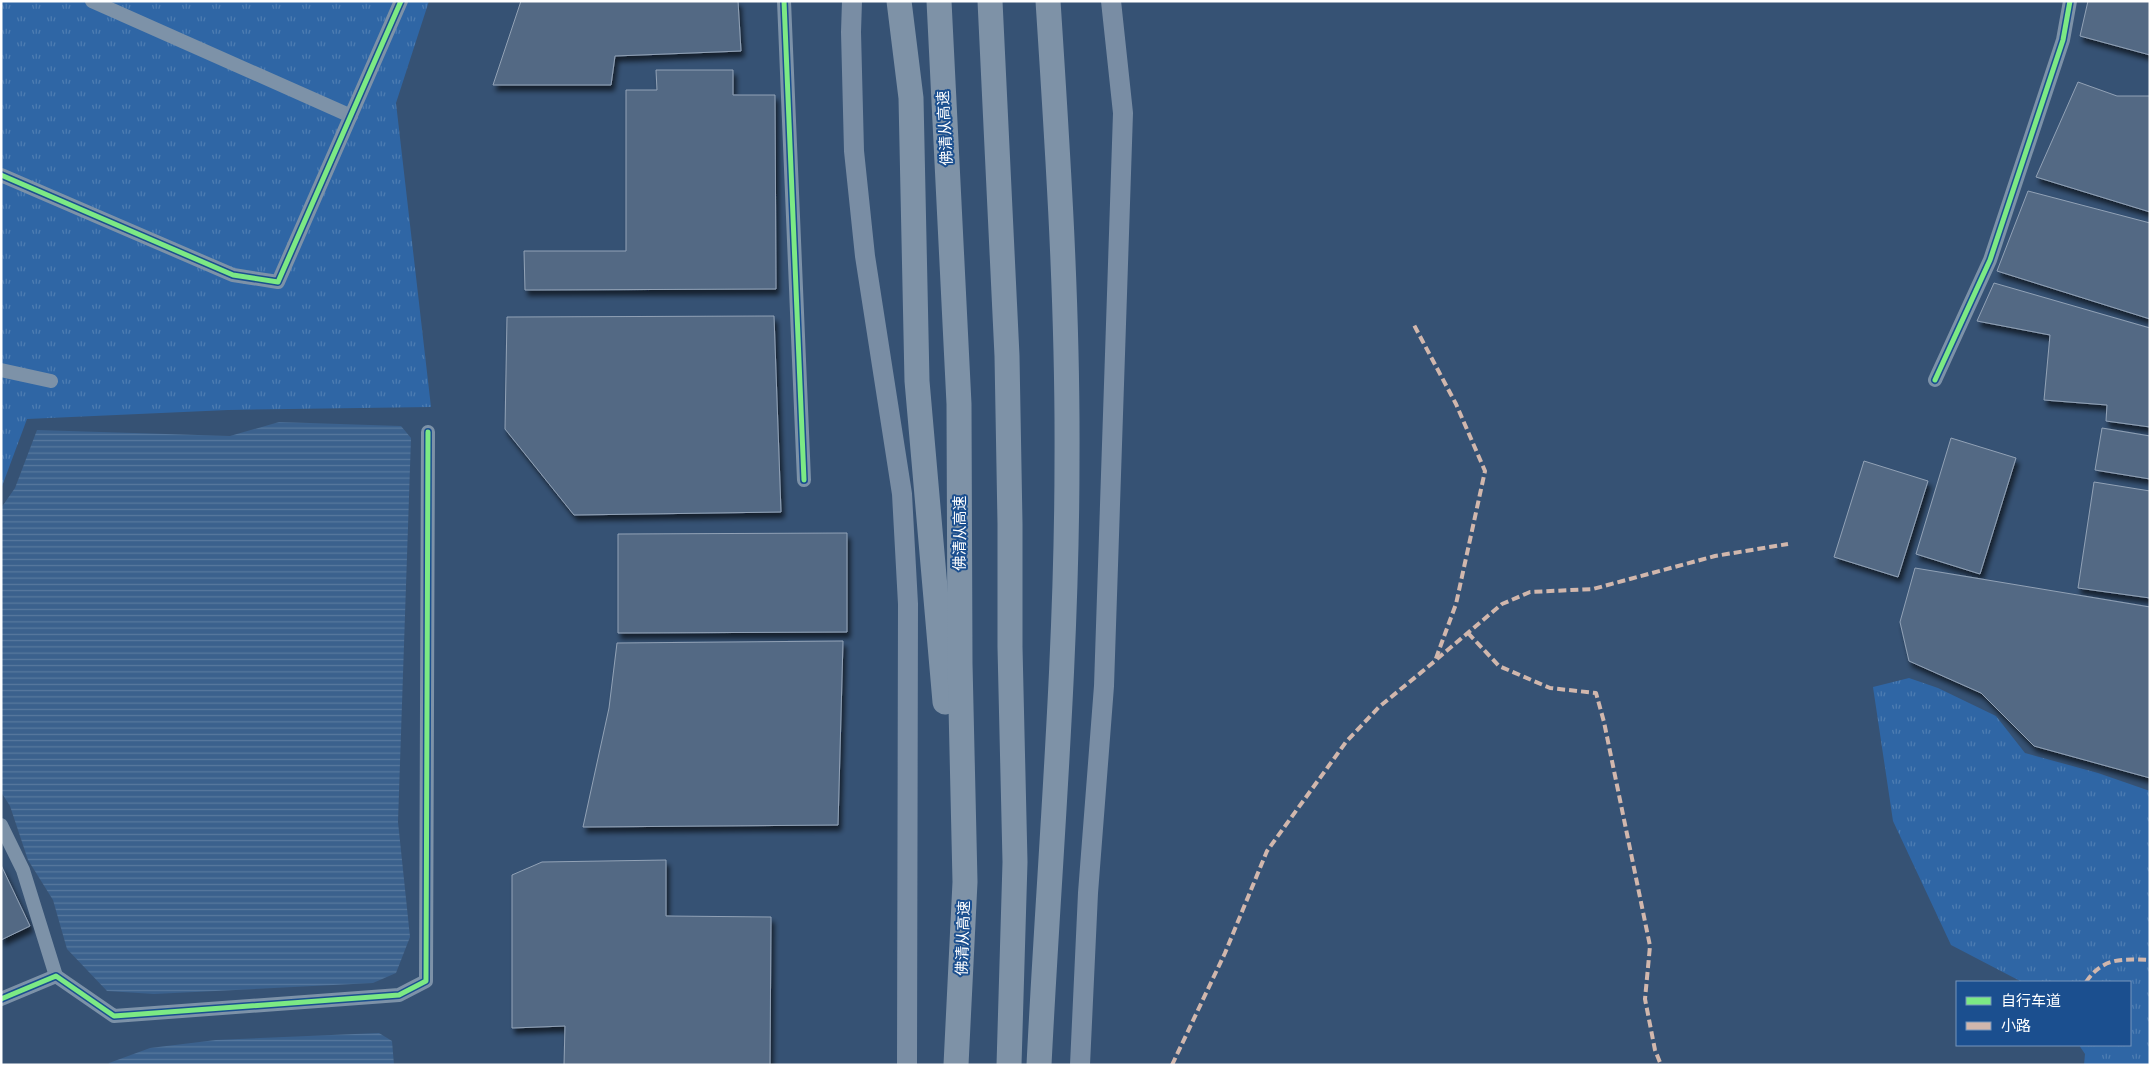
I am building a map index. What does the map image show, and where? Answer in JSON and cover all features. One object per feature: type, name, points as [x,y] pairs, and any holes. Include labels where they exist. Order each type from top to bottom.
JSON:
[{"type":"highway","points":[[899,1],[911,98],[918,381],[947,719],[951,814],[964,898]]},
{"type":"highway","name":"佛清从高速","points":[[939,1],[959,404],[960,663],[964,898],[956,1065]]},
{"type":"highway","points":[[990,1],[1007,356],[1010,514],[1014,879],[1009,1065]]},
{"type":"highway","points":[[1038,1065],[1062,653],[1068,461],[1064,240],[1048,1]]},
{"type":"main road","points":[[852,1],[850,32],[854,151],[865,256],[902,494],[908,604],[907,1065]]},
{"type":"main road","points":[[1080,1065],[1088,893],[1104,686],[1123,113],[1111,1]]},
{"type":"street","points":[[92,1],[351,116]]},
{"type":"street","points":[[1,175],[233,276],[278,282],[401,1]]},
{"type":"street","points":[[784,1],[804,480]]},
{"type":"street","points":[[1935,380],[1990,260],[2063,40],[2070,1]]},
{"type":"street","points":[[1,370],[51,380]]},
{"type":"street","points":[[1,825],[23,870],[56,976],[114,1016],[400,995],[426,981],[428,432]]},
{"type":"street","points":[[1,999],[56,976]]},
{"type":"green space","points":[[1,1],[429,1],[396,103],[431,407],[228,410],[27,419],[1,489]]},
{"type":"green space","points":[[1909,678],[1938,688],[1996,716],[2025,753],[2098,773],[2150,791],[2150,1065],[2084,1065],[2085,1054],[2080,1046],[2131,1046],[2131,981],[2020,981],[1951,945],[1893,821],[1873,687]]},
{"type":"shaded area","points":[[279,422],[401,426],[411,438],[398,822],[410,937],[396,973],[373,983],[154,994],[107,991],[67,949],[53,900],[28,860],[10,806],[1,792],[1,508],[15,488],[37,430],[230,436]]},
{"type":"shaded area","points":[[379,1033],[392,1041],[394,1065],[108,1065],[150,1048],[216,1040]]},
{"type":"building","points":[[521,1],[738,1],[741,51],[615,56],[611,85],[493,85]]},
{"type":"building","points":[[2088,1],[2150,1],[2150,55],[2080,36]]},
{"type":"building","points":[[656,70],[733,70],[733,95],[775,95],[776,289],[525,290],[524,251],[626,251],[626,90],[657,90]]},
{"type":"building","points":[[2078,82],[2117,96],[2150,96],[2150,212],[2036,177]]},
{"type":"building","points":[[2028,191],[2150,223],[2150,319],[1997,271]]},
{"type":"building","points":[[1994,283],[2150,328],[2150,427],[2106,421],[2107,405],[2044,400],[2050,335],[1977,321]]},
{"type":"building","points":[[774,316],[781,512],[574,515],[505,429],[507,317]]},
{"type":"building","points":[[2102,428],[2150,436],[2150,479],[2095,470]]},
{"type":"building","points":[[1951,438],[2016,458],[1980,574],[1916,554]]},
{"type":"building","points":[[1864,461],[1928,481],[1898,577],[1834,557]]},
{"type":"building","points":[[2094,482],[2150,491],[2150,598],[2078,588]]},
{"type":"building","points":[[847,533],[847,632],[618,633],[618,534]]},
{"type":"building","points":[[1915,568],[2150,607],[2150,778],[2034,746],[1981,693],[1909,661],[1900,622]]},
{"type":"building","points":[[843,641],[838,825],[583,827],[609,708],[617,643]]},
{"type":"building","points":[[666,860],[666,916],[771,917],[770,1065],[564,1065],[565,1026],[512,1028],[512,875],[542,862]]},
{"type":"building","points":[[1,865],[30,926],[1,940]]},
{"type":"marked path","points":[[1172,1065],[1225,953],[1267,851],[1346,742],[1379,707],[1435,661],[1456,604],[1485,471],[1456,404],[1414,325]]},
{"type":"marked path","points":[[1437,659],[1502,604],[1530,592],[1593,589],[1715,556],[1788,544]]},
{"type":"marked path","points":[[1468,633],[1499,666],[1550,688],[1596,693],[1604,722],[1650,946],[1645,999],[1655,1050],[1661,1065]]},
{"type":"marked path","points":[[2087,981],[2099,968],[2114,961],[2150,960]]},
{"type":"cycle path","points":[[1,175],[233,275],[278,282],[401,1]]},
{"type":"cycle path","points":[[784,1],[804,480]]},
{"type":"cycle path","points":[[1935,380],[1990,260],[2063,40],[2070,1]]},
{"type":"cycle path","points":[[1,999],[56,976],[114,1016],[399,995],[426,981],[428,432]]}]
